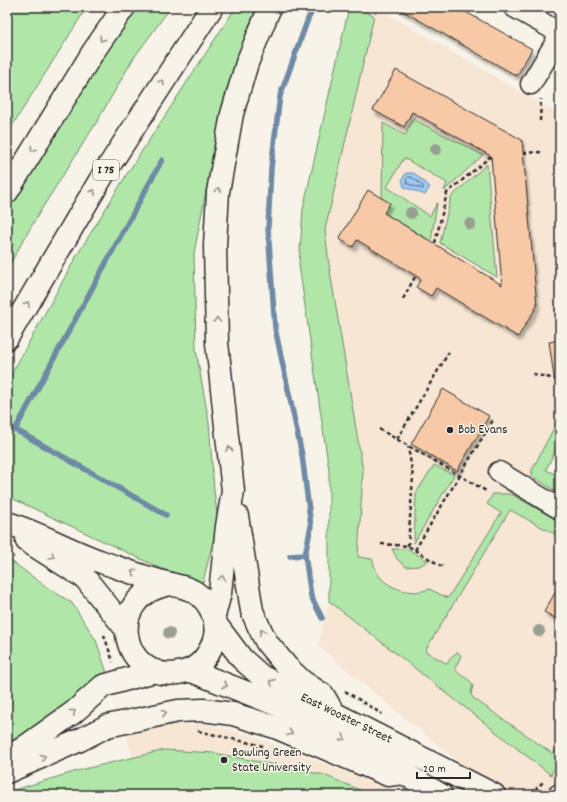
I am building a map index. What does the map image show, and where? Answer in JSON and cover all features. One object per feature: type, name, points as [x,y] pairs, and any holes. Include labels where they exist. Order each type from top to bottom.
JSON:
[{"type":"main road","points":[[7,192],[89,58],[124,7]]},
{"type":"main road","name":"I 75","points":[[7,338],[103,175],[212,7]]},
{"type":"main road","points":[[270,7],[247,63],[232,114],[218,192],[214,245],[217,343],[243,565],[252,611],[267,643],[287,667],[303,682],[323,695],[333,712]]},
{"type":"main road","points":[[171,584],[157,586],[145,593],[135,602],[128,615],[126,629],[128,642],[134,654],[143,664],[155,671],[166,674],[178,674],[189,670],[200,663],[209,654],[214,642],[214,619],[220,593],[227,526],[234,491]]},
{"type":"main road","name":"East Wooster Street","points":[[7,523],[31,530],[100,561],[171,584],[185,587],[197,593],[208,603],[214,619],[242,659],[261,676],[494,795]]},
{"type":"main road","points":[[7,528],[85,578],[126,629]]},
{"type":"main road","name":"East Wooster Street","points":[[189,670],[283,707],[340,736],[441,795]]},
{"type":"main road","points":[[7,758],[22,750],[74,712],[103,686],[155,671]]},
{"type":"main road","points":[[7,772],[80,740],[107,726],[178,711],[203,710],[233,714],[275,727],[388,775],[404,773]]},
{"type":"lane","points":[[514,7],[560,34],[536,91]]},
{"type":"lane","points":[[499,472],[560,509]]},
{"type":"path","points":[[536,91],[540,121]]},
{"type":"path","points":[[523,153],[541,152]]},
{"type":"path","points":[[435,244],[447,194],[491,156]]},
{"type":"path","points":[[403,299],[416,275]]},
{"type":"path","points":[[396,439],[448,352]]},
{"type":"path","points":[[533,374],[560,380]]},
{"type":"path","points":[[415,550],[493,420]]},
{"type":"path","points":[[379,429],[488,492]]},
{"type":"path","points":[[408,446],[413,477],[408,546]]},
{"type":"path","points":[[381,544],[408,546],[443,567]]},
{"type":"path","points":[[7,553],[20,560]]},
{"type":"path","points":[[102,630],[115,667]]},
{"type":"path","points":[[193,730],[265,746]]},
{"type":"path","points":[[530,795],[546,780]]},
{"type":"shaded area","points":[[349,7],[376,7],[560,115],[560,440],[546,470],[560,476],[560,795],[498,795],[318,646],[329,601],[329,470],[299,265],[303,209]]},
{"type":"shaded area","name":"Bowling Green State University","points":[[205,724],[249,735],[381,785],[400,795],[143,795],[126,733],[172,725]]},
{"type":"green space","points":[[7,7],[87,7],[7,134]]},
{"type":"green space","points":[[125,7],[171,7],[133,59],[98,120],[39,213],[7,269],[7,194]]},
{"type":"green space","points":[[236,7],[257,7],[248,28],[221,114],[194,253],[196,350],[209,423],[218,521],[203,582],[179,577],[7,496],[7,382],[76,257],[127,174]]},
{"type":"green space","points":[[349,7],[356,7],[374,16],[325,230],[329,265],[363,471],[358,557],[372,559],[378,574],[388,584],[394,587],[401,590],[416,592],[429,589],[448,598],[501,513],[487,504],[493,494],[511,494],[560,522],[560,537],[510,510],[425,651],[447,664],[452,656],[458,652],[461,656],[455,668],[456,671],[469,680],[473,685],[471,694],[473,698],[553,754],[560,744],[560,758],[551,775],[329,601],[329,470],[299,265],[303,209]]},
{"type":"green space","points":[[413,119],[483,155],[444,191],[447,183],[404,158],[387,187],[430,216],[437,203],[431,241],[384,213],[382,198],[383,123],[405,135]]},
{"type":"green space","points":[[487,164],[497,277],[440,243],[451,197]]},
{"type":"green space","points":[[560,416],[560,440],[546,470],[560,476],[560,494],[532,476],[532,470]]},
{"type":"green space","points":[[434,465],[454,475],[414,543],[416,493]]},
{"type":"green space","points":[[392,549],[408,549],[428,561],[419,566],[406,567],[397,559]]},
{"type":"green space","points":[[7,558],[48,588],[72,603],[96,640],[107,673],[53,718],[7,743]]},
{"type":"green space","points":[[165,750],[214,753],[324,775],[372,795],[7,795],[7,792],[84,769]]},
{"type":"water","points":[[406,173],[414,173],[430,187],[425,195],[404,187],[402,180]]},
{"type":"building","points":[[396,7],[457,7],[532,49],[517,76]]},
{"type":"building","points":[[396,70],[522,140],[537,306],[518,337],[436,288],[431,296],[416,287],[421,279],[357,240],[353,247],[339,239],[368,190],[390,203],[384,213],[502,285],[491,156],[412,112],[404,127],[373,110]]},
{"type":"building","points":[[560,340],[560,376],[554,377],[549,342]]},
{"type":"building","name":"Bob Evans","points":[[443,389],[489,416],[457,471],[411,444]]},
{"type":"building","points":[[560,584],[560,625],[555,622],[557,619],[544,612]]},
{"type":"waterway","points":[[314,7],[308,19],[280,96],[271,168],[268,228],[275,328],[302,455],[311,526],[305,555],[311,596],[322,618]]},
{"type":"waterway","points":[[15,430],[162,160]]},
{"type":"waterway","points":[[7,425],[166,515]]},
{"type":"waterway","points":[[290,556],[305,555]]},
{"type":"place","name":"Bob Evans","points":[[450,430]]},
{"type":"place","name":"Bowling Green State University","points":[[224,760]]}]
